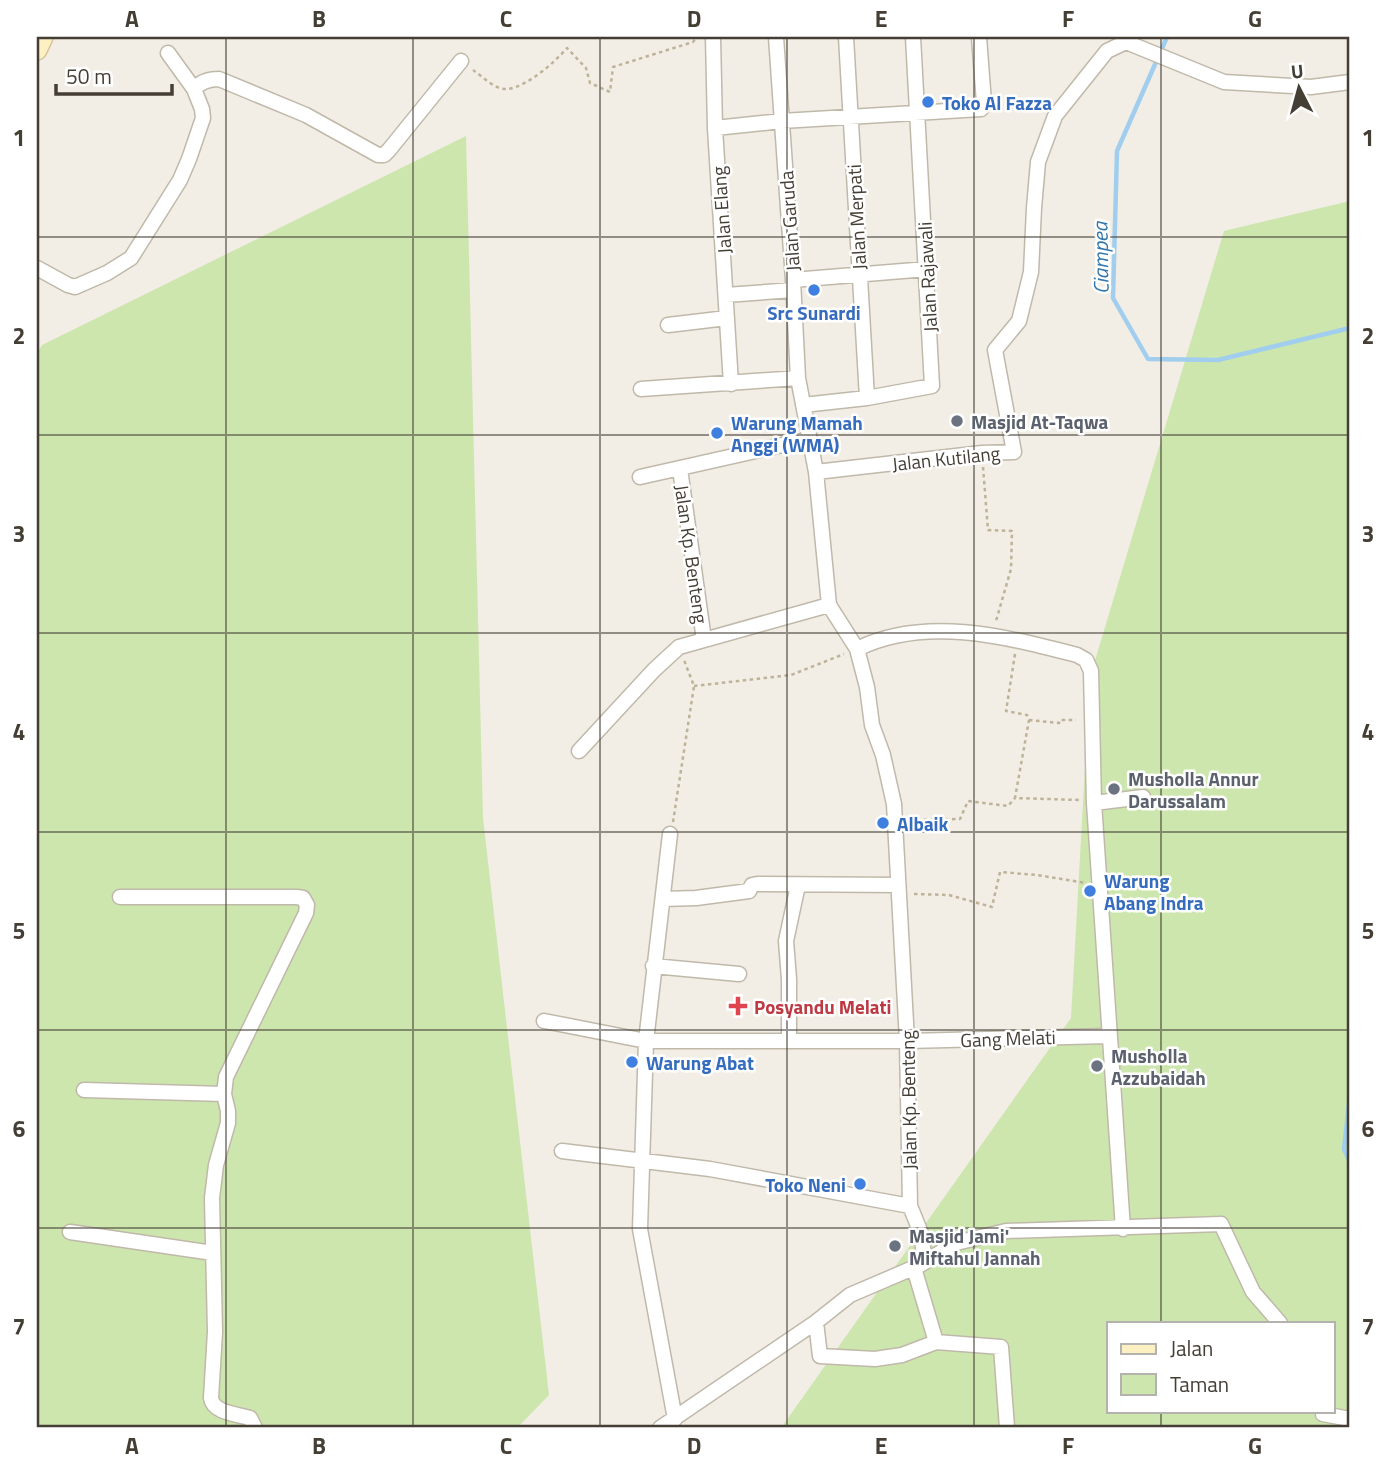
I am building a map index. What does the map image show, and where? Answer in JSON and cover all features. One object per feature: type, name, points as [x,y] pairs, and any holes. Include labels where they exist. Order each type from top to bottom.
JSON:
[{"type":"main road","points":[[37,50],[43,37]]},
{"type":"street","name":"Jalan Elang","points":[[713,37],[715,128],[731,384]]},
{"type":"street","name":"Jalan Garuda","points":[[776,37],[798,378],[810,439]]},
{"type":"street","name":"Jalan Merpati","points":[[846,37],[867,398]]},
{"type":"street","name":"Jalan Rajawali","points":[[803,405],[867,398],[932,386],[913,37]]},
{"type":"street","points":[[715,128],[782,121],[981,110],[984,103],[979,37]]},
{"type":"street","name":"Jalan Kutilang","points":[[816,472],[982,453],[1014,452],[995,350],[1019,321],[1031,272],[1038,162],[1055,116],[1107,51],[1126,42],[1224,82],[1311,87],[1350,82]]},
{"type":"street","points":[[37,268],[75,287],[107,273],[131,258],[180,180],[203,118],[194,89],[168,53]]},
{"type":"street","points":[[194,89],[209,79],[219,79],[306,115],[371,154],[384,155],[461,61]]},
{"type":"street","points":[[726,295],[859,274],[927,269]]},
{"type":"street","points":[[668,325],[727,318]]},
{"type":"street","points":[[641,389],[798,378]]},
{"type":"street","points":[[640,477],[810,439]]},
{"type":"street","name":"Jalan Kp. Benteng","points":[[810,439],[816,472],[829,605],[857,649],[867,687],[872,725],[891,783],[896,820],[907,1041],[910,1206],[921,1233],[919,1265],[936,1342]]},
{"type":"street","name":"Jalan Kp. Benteng","points":[[680,468],[704,640]]},
{"type":"street","points":[[579,751],[654,670],[679,648],[829,605]]},
{"type":"street","points":[[857,649],[877,639],[937,632],[1017,639],[1086,660],[1091,671],[1094,802],[1123,1229]]},
{"type":"street","points":[[1094,802],[1143,797]]},
{"type":"street","points":[[670,834],[646,1041],[641,1240],[675,1419]]},
{"type":"street","points":[[663,899],[749,891],[752,885],[757,884],[899,889]]},
{"type":"street","points":[[789,1040],[786,941],[798,885]]},
{"type":"street","points":[[120,897],[296,897],[303,898],[307,905],[306,913],[226,1077],[224,1094],[228,1122],[213,1179],[215,1332],[212,1405],[216,1409],[250,1418],[255,1428]]},
{"type":"street","points":[[653,966],[739,974]]},
{"type":"street","name":"Gang Melati","points":[[544,1021],[646,1041],[907,1041],[1109,1036]]},
{"type":"street","points":[[84,1090],[224,1094]]},
{"type":"street","points":[[562,1151],[710,1169],[910,1206]]},
{"type":"street","points":[[660,1428],[816,1322],[850,1295],[919,1265],[956,1242],[1006,1231],[1221,1224],[1253,1292],[1279,1322]]},
{"type":"street","points":[[70,1232],[213,1253]]},
{"type":"street","points":[[816,1322],[820,1356],[875,1359],[902,1354],[936,1342],[1001,1347],[1007,1428]]},
{"type":"street","points":[[1323,1412],[1350,1419]]},
{"type":"path","points":[[461,61],[497,87],[507,89],[550,67],[567,48],[586,68],[590,83],[610,92],[613,67],[693,42],[697,37]]},
{"type":"path","points":[[982,453],[988,530],[1012,531],[1012,569],[992,635]]},
{"type":"path","points":[[896,820],[960,819],[968,801],[1008,806],[1015,798],[1029,720],[1027,715],[1006,710],[1017,639]]},
{"type":"path","points":[[670,834],[694,687],[679,648]]},
{"type":"path","points":[[694,687],[791,675],[857,649]]},
{"type":"path","points":[[1029,720],[1059,723],[1060,720],[1092,720]]},
{"type":"path","points":[[1015,798],[1094,802]]},
{"type":"path","points":[[899,889],[948,895],[975,904],[992,906],[1000,872],[1074,880],[1077,883],[1099,883]]},
{"type":"green space","points":[[466,136],[483,818],[549,1395],[517,1428],[37,1428],[37,354],[42,345]]},
{"type":"green space","points":[[1350,201],[1350,1428],[781,1428],[1071,1018],[1090,677],[1224,231]]},
{"type":"waterway","name":"Ciampea","points":[[1167,37],[1117,151],[1113,298],[1148,359],[1218,360],[1350,328]]},
{"type":"waterway","name":"Ciampea","points":[[1350,1095],[1344,1149],[1350,1162]]},
{"type":"place","name":"Toko Al Fazza","points":[[928,102]]},
{"type":"place","name":"Src Sunardi","points":[[814,290]]},
{"type":"place","name":"Masjid At-Taqwa","points":[[957,421]]},
{"type":"place","name":"Warung Mamah Anggi (WMA)","points":[[717,433]]},
{"type":"place","name":"Musholla Annur Darussalam","points":[[1114,789]]},
{"type":"place","name":"Albaik","points":[[883,823]]},
{"type":"place","name":"Warung Abang Indra","points":[[1090,891]]},
{"type":"place","name":"Posyandu Melati","points":[[738,1006]]},
{"type":"place","name":"Warung Abat","points":[[632,1062]]},
{"type":"place","name":"Musholla Azzubaidah","points":[[1097,1066]]},
{"type":"place","name":"Toko Neni","points":[[860,1184]]},
{"type":"place","name":"Masjid Jami' Miftahul Jannah","points":[[895,1246]]}]
